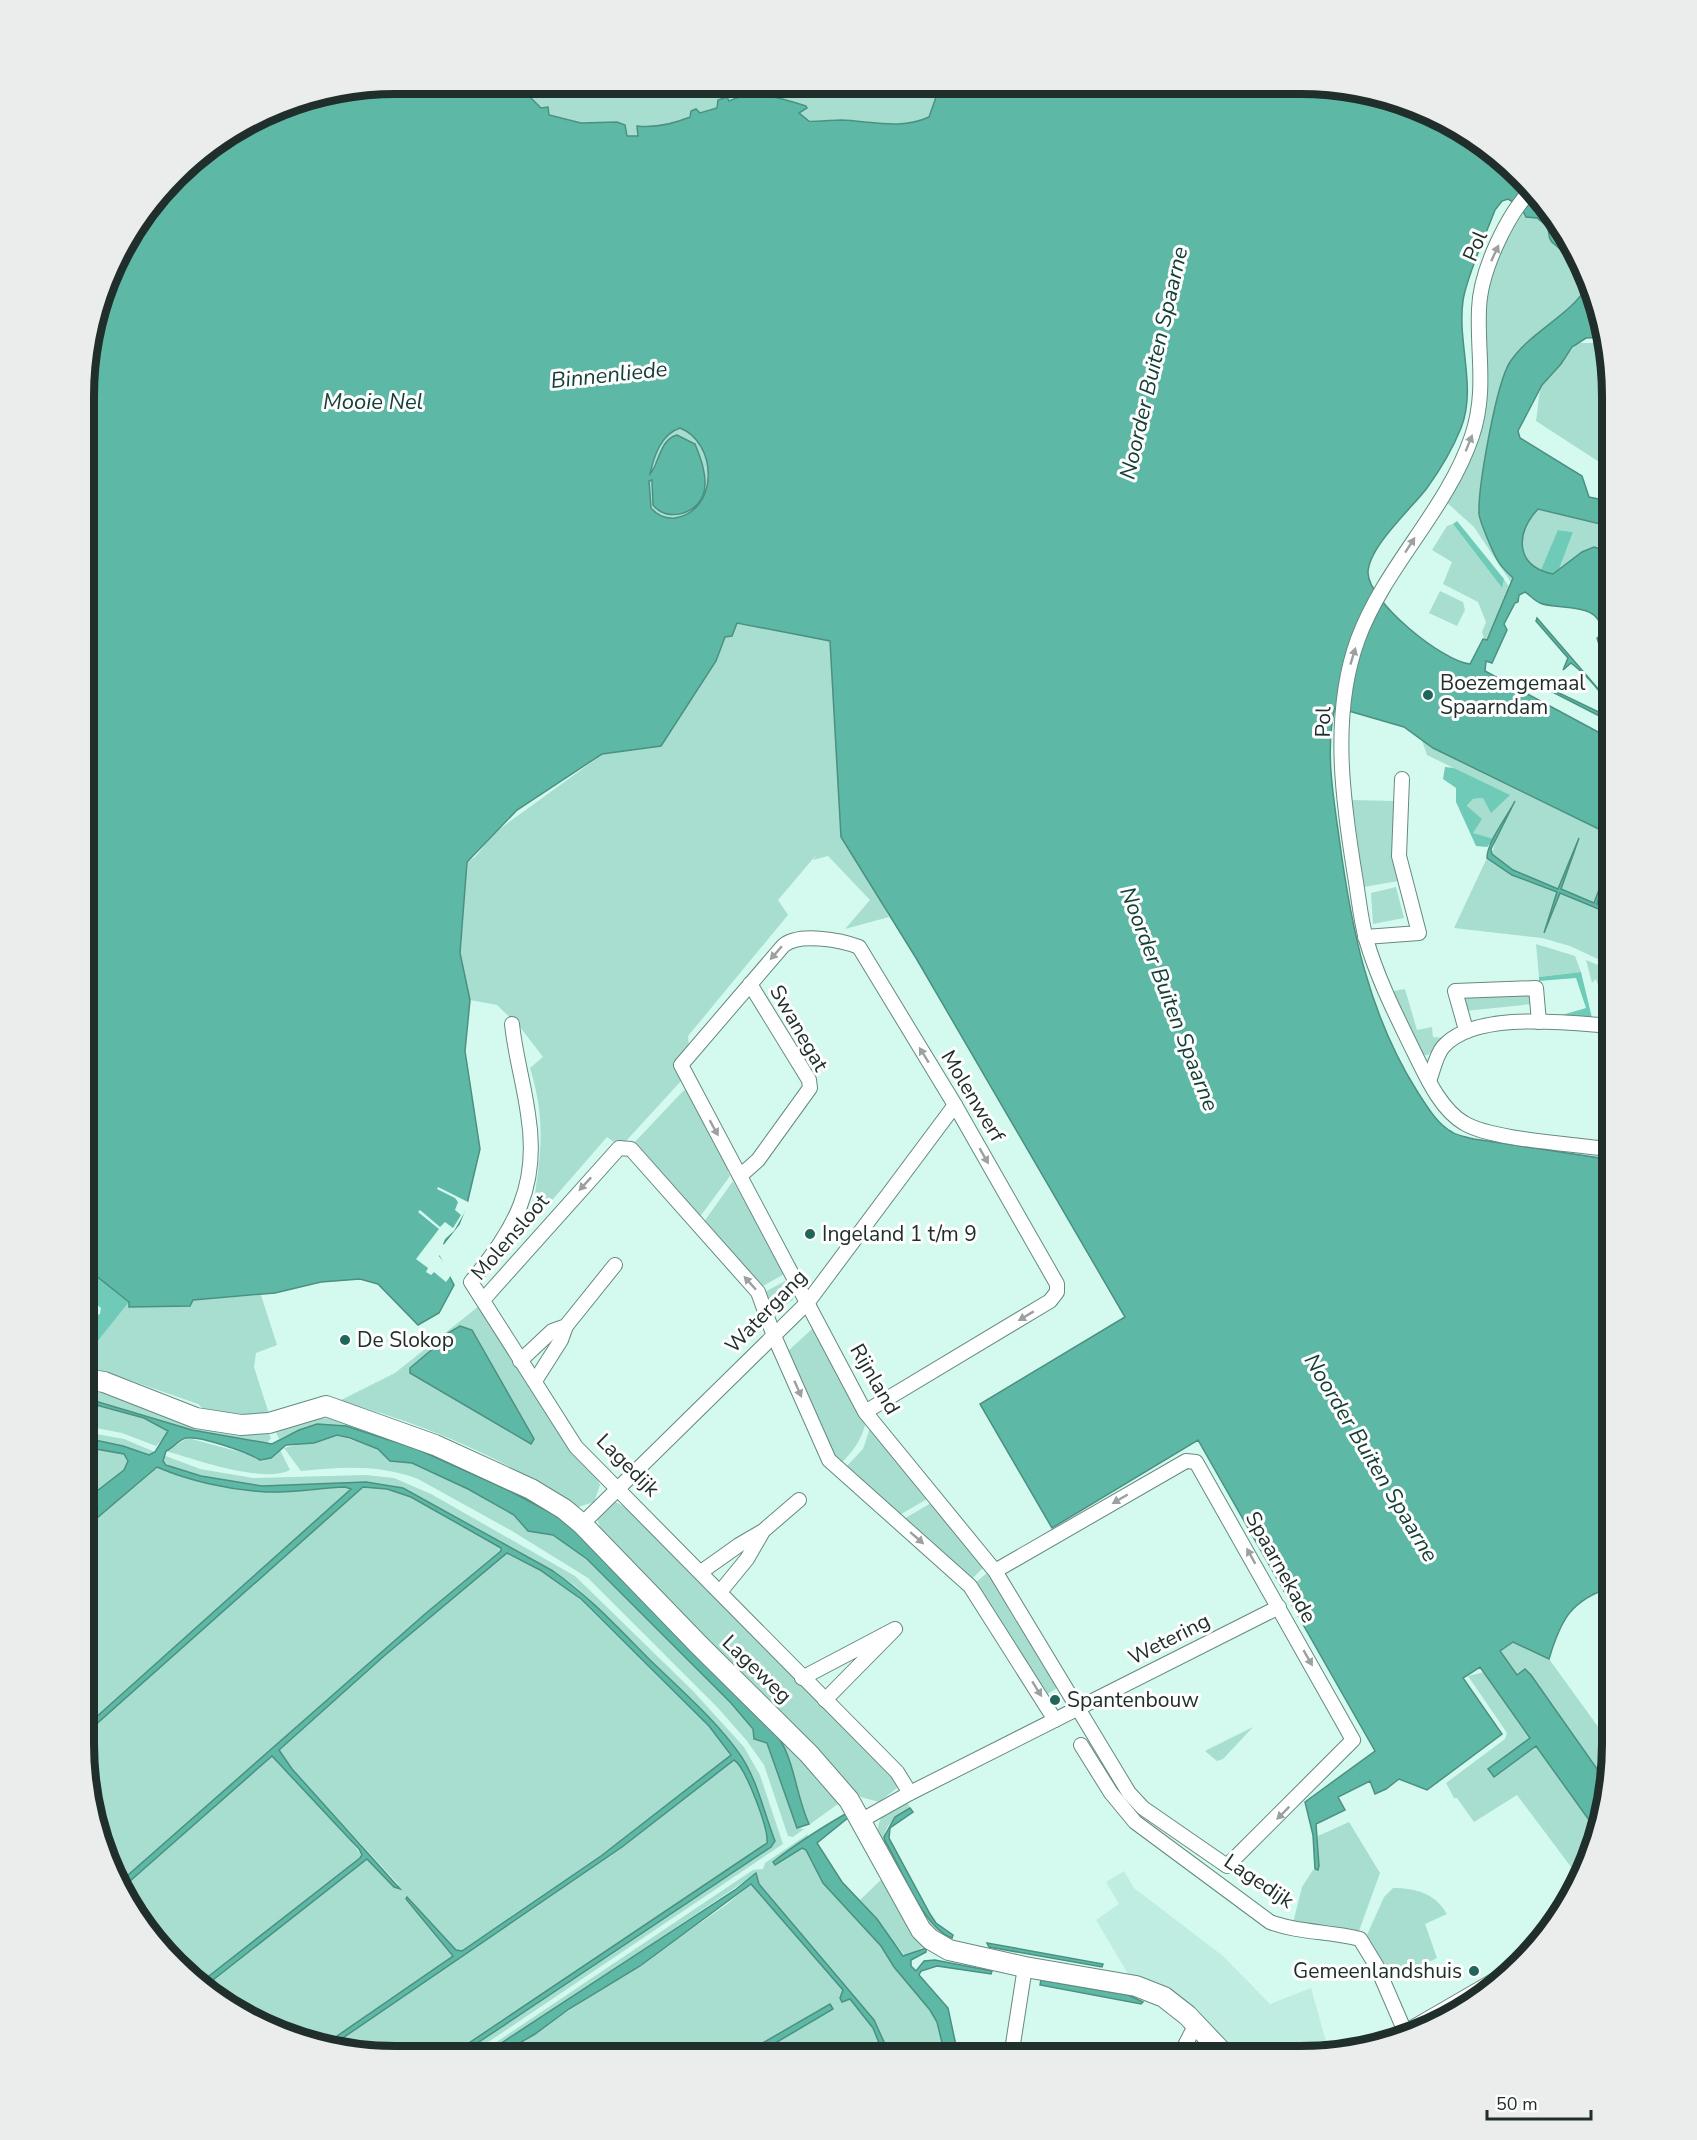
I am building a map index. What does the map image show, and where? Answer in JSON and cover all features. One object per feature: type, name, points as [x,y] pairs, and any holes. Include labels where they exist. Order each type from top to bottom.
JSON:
[{"type":"street","name":"Pol","points":[[1525,196],[1485,273],[1479,307],[1482,392],[1479,416],[1469,445],[1453,478],[1380,595],[1358,640],[1349,669],[1342,713],[1346,825],[1365,937],[1388,1003],[1429,1081],[1461,1122],[1481,1132],[1602,1148]]},
{"type":"street","points":[[1365,937],[1419,933],[1399,856],[1402,779]]},
{"type":"street","name":"Molenwerf","points":[[687,1080],[681,1065],[792,939],[831,940],[859,946],[955,1105],[1057,1284],[1057,1292],[1050,1301],[865,1412]]},
{"type":"street","name":"Swanegat","points":[[740,1176],[758,1160],[810,1088],[809,1080],[750,984]]},
{"type":"street","points":[[1466,1030],[1455,991],[1536,988],[1539,1022]]},
{"type":"street","points":[[1429,1081],[1442,1047],[1466,1030],[1499,1024],[1539,1022],[1602,1025]]},
{"type":"street","name":"Molensloot","points":[[512,1024],[514,1050],[529,1116],[531,1174],[523,1201],[504,1238],[471,1282],[483,1300],[619,1148],[627,1146],[758,1292],[774,1336]]},
{"type":"street","name":"Rijnland","points":[[687,1080],[865,1412],[995,1571],[1077,1708]]},
{"type":"street","name":"Watergang","points":[[582,1524],[808,1302],[955,1105]]},
{"type":"street","points":[[535,1381],[561,1340],[566,1326],[615,1265]]},
{"type":"street","name":"Lagedijk","points":[[483,1300],[576,1447],[897,1772],[910,1793]]},
{"type":"street","points":[[520,1361],[552,1331],[566,1326]]},
{"type":"street","points":[[774,1336],[829,1460],[970,1586],[1055,1720]]},
{"type":"street","name":"Lageweg","points":[[94,1380],[104,1382],[196,1418],[241,1425],[269,1423],[326,1406],[411,1436],[531,1489],[564,1509],[582,1524],[699,1646],[809,1754],[849,1800],[921,1930],[930,1939],[950,1950],[1026,1967],[1136,1986],[1164,1997],[1196,2024],[1214,2046]]},
{"type":"street","name":"Spaarnekade","points":[[995,1571],[1186,1461],[1196,1462],[1353,1740],[1227,1866]]},
{"type":"street","points":[[701,1572],[739,1545],[763,1532],[799,1500]]},
{"type":"street","points":[[720,1592],[747,1559],[763,1532]]},
{"type":"street","name":"Wetering","points":[[1077,1708],[1279,1607]]},
{"type":"street","points":[[802,1678],[895,1629],[825,1700]]},
{"type":"street","points":[[862,1820],[1077,1708]]},
{"type":"street","name":"Lagedijk","points":[[1077,1708],[1129,1793],[1143,1808],[1227,1866]]},
{"type":"street","name":"Lagedijk","points":[[1081,1744],[1110,1793],[1135,1822],[1270,1922],[1290,1930],[1337,1933],[1360,1939],[1377,1967],[1402,2028]]},
{"type":"street","points":[[1014,2046],[1026,1967]]},
{"type":"street","points":[[1185,2046],[1196,2024]]},
{"type":"shaded area","points":[[527,94],[937,94],[929,117],[897,124],[852,120],[810,120],[800,116],[799,112],[806,108],[782,99],[757,95],[740,96],[717,102],[717,108],[699,113],[697,109],[685,119],[677,122],[637,126],[639,136],[627,136],[600,122],[580,123],[549,115]]},
{"type":"shaded area","points":[[1522,207],[1526,217],[1537,218],[1547,226],[1548,236],[1565,251],[1583,291],[1573,305],[1518,351],[1510,362],[1499,391],[1485,460],[1479,514],[1496,557],[1513,578],[1512,584],[1474,527],[1445,501],[1471,454],[1490,272]]},
{"type":"shaded area","points":[[1578,343],[1598,343],[1602,376],[1602,464],[1536,421],[1541,387]]},
{"type":"shaded area","points":[[680,428],[692,436],[701,447],[707,461],[708,476],[706,490],[700,503],[689,513],[668,518],[659,515],[651,508],[649,480],[652,480],[653,505],[660,512],[680,514],[705,487],[703,473],[655,463],[650,475],[656,454],[663,441],[673,431]]},
{"type":"shaded area","points":[[1538,509],[1602,524],[1602,557],[1582,552],[1558,572],[1573,532],[1559,530],[1540,572],[1526,557],[1523,549],[1524,533]]},
{"type":"shaded area","points":[[1457,521],[1504,579],[1502,588],[1453,524]]},
{"type":"shaded area","points":[[1453,524],[1501,587],[1504,579],[1510,588],[1485,642],[1482,632],[1486,622],[1478,602],[1443,584],[1452,562],[1432,550],[1447,526]]},
{"type":"shaded area","points":[[1558,530],[1573,532],[1558,572],[1553,574],[1540,572]]},
{"type":"shaded area","points":[[1440,591],[1463,602],[1465,610],[1457,626],[1429,613]]},
{"type":"shaded area","points":[[737,623],[830,641],[841,837],[849,845],[889,917],[845,929],[870,900],[828,856],[813,860],[817,854],[778,900],[788,915],[688,1036],[689,1048],[675,1067],[681,1081],[626,1141],[614,1142],[607,1137],[547,1206],[534,1202],[541,1135],[538,1104],[530,1068],[543,1057],[520,1027],[497,1005],[470,1000],[460,954],[467,862],[475,857],[494,833],[603,754],[661,746],[716,661],[725,637]]},
{"type":"shaded area","points":[[1421,738],[1433,748],[1602,831],[1602,884],[1595,904],[1561,889],[1579,838],[1558,889],[1513,870],[1492,854],[1498,832],[1494,839],[1472,833],[1467,807],[1473,799],[1509,795],[1427,755]]},
{"type":"shaded area","points":[[1445,767],[1454,768],[1510,795],[1491,813],[1483,798],[1473,799],[1467,806],[1482,819],[1473,833],[1494,839],[1487,847],[1476,846],[1456,802],[1456,788],[1443,779]]},
{"type":"shaded area","points":[[1352,800],[1395,801],[1392,855],[1398,881],[1364,887]]},
{"type":"shaded area","points":[[1487,858],[1512,875],[1558,892],[1544,932],[1560,892],[1602,910],[1602,961],[1570,946],[1542,938],[1454,928]]},
{"type":"shaded area","points":[[1396,887],[1404,918],[1373,924],[1371,893]]},
{"type":"shaded area","points":[[1602,888],[1602,906],[1596,904]]},
{"type":"shaded area","points":[[1536,944],[1575,956],[1581,972],[1539,977]]},
{"type":"shaded area","points":[[1586,960],[1602,967],[1602,1000],[1596,979],[1592,983]]},
{"type":"shaded area","points":[[1581,972],[1593,1022],[1564,1021],[1562,1015],[1586,1008],[1576,978],[1539,981],[1539,977]]},
{"type":"shaded area","points":[[1405,989],[1417,1030],[1432,1027],[1433,1037],[1445,1038],[1428,1055],[1423,1055],[1393,991]]},
{"type":"shaded area","points":[[1530,992],[1532,1004],[1465,1011],[1461,995]]},
{"type":"shaded area","points":[[686,1088],[730,1164],[728,1172],[730,1176],[699,1218],[633,1144]]},
{"type":"shaded area","points":[[733,1181],[786,1273],[761,1287],[703,1223]]},
{"type":"shaded area","points":[[94,1274],[129,1302],[94,1346],[94,1316],[100,1314],[101,1308],[94,1302]]},
{"type":"shaded area","points":[[789,1279],[794,1288],[793,1300],[782,1307],[773,1306],[763,1293]]},
{"type":"shaded area","points":[[261,1295],[277,1345],[256,1353],[254,1367],[270,1417],[209,1414],[198,1404],[94,1370],[94,1346],[129,1302],[129,1307],[189,1306],[193,1300]]},
{"type":"shaded area","points":[[479,1306],[596,1476],[600,1485],[594,1502],[578,1507],[522,1473],[463,1444],[402,1420],[339,1401],[395,1373]],"holes":[[[472,1330],[534,1439],[410,1368],[453,1332]]]},
{"type":"shaded area","points":[[813,1328],[857,1411],[866,1422],[856,1446],[839,1465],[833,1460],[787,1352]]},
{"type":"shaded area","points":[[94,1388],[268,1432],[271,1438],[267,1443],[192,1430],[94,1401]]},
{"type":"shaded area","points":[[94,1404],[144,1418],[166,1428],[168,1433],[156,1446],[122,1433],[94,1428]]},
{"type":"shaded area","points":[[329,1418],[384,1429],[520,1488],[549,1504],[616,1565],[800,1752],[842,1801],[809,1825],[789,1758],[779,1738],[606,1560],[555,1515],[509,1491],[378,1434],[326,1424],[299,1430],[279,1439],[275,1430],[299,1421]]},
{"type":"shaded area","points":[[870,1428],[927,1499],[898,1516],[843,1470],[863,1449]]},
{"type":"shaded area","points":[[94,1434],[124,1439],[155,1452],[149,1455],[94,1440]]},
{"type":"shaded area","points":[[337,1435],[378,1449],[389,1460],[412,1463],[468,1489],[514,1515],[528,1531],[553,1535],[587,1559],[731,1703],[760,1739],[767,1743],[797,1828],[804,1829],[793,1837],[788,1836],[764,1765],[747,1741],[718,1708],[588,1578],[512,1531],[418,1479],[374,1469],[301,1471],[284,1448]]},
{"type":"shaded area","points":[[188,1438],[251,1455],[260,1460],[280,1450],[290,1470],[278,1474],[246,1472],[166,1451]]},
{"type":"shaded area","points":[[94,1449],[124,1454],[128,1461],[124,1470],[94,1493]]},
{"type":"shaded area","points":[[163,1455],[200,1469],[253,1478],[366,1475],[394,1478],[431,1494],[575,1576],[693,1691],[744,1747],[760,1775],[783,1844],[482,2046],[472,2046],[771,1847],[775,1841],[756,1785],[741,1756],[705,1715],[575,1586],[553,1571],[403,1488],[366,1482],[262,1486],[201,1476],[175,1469],[163,1461]]},
{"type":"shaded area","points":[[157,1467],[217,1486],[265,1492],[345,1487],[350,1488],[351,1491],[94,1719],[94,1521]]},
{"type":"shaded area","points":[[363,1487],[381,1488],[416,1499],[497,1544],[501,1551],[425,1614],[126,1877],[117,1859],[100,1803],[95,1764],[94,1726]]},
{"type":"shaded area","points":[[614,1501],[630,1510],[901,1785],[879,1802],[861,1797],[840,1777],[602,1534],[597,1518]]},
{"type":"shaded area","points":[[931,1503],[983,1568],[972,1579],[902,1520]]},
{"type":"shaded area","points":[[507,1553],[521,1558],[567,1587],[709,1726],[728,1749],[730,1757],[601,1856],[462,1951],[456,1950],[406,1899],[453,1956],[333,2039],[281,2023],[245,2005],[211,1982],[363,1861],[368,1859],[398,1890],[398,1884],[292,1769],[279,1750],[384,1656]]},
{"type":"shaded area","points":[[987,1573],[1057,1688],[1046,1695],[975,1583]]},
{"type":"shaded area","points":[[1513,1642],[1549,1659],[1602,1732],[1601,1775],[1531,1676],[1517,1675],[1500,1651]]},
{"type":"shaded area","points":[[1484,1672],[1531,1738],[1488,1769],[1494,1777],[1536,1746],[1592,1824],[1574,1871],[1517,1795],[1474,1822],[1457,1798],[1454,1798],[1446,1783],[1505,1739],[1507,1733],[1468,1676]]},
{"type":"shaded area","points":[[1253,1727],[1223,1759],[1217,1761],[1205,1751]]},
{"type":"shaded area","points":[[272,1756],[341,1828],[362,1856],[206,1978],[169,1943],[145,1911],[129,1882]]},
{"type":"shaded area","points":[[734,1760],[739,1765],[756,1798],[767,1836],[767,1843],[464,2046],[396,2046],[339,2040],[622,1847]]},
{"type":"shaded area","points":[[907,1802],[910,1808],[896,1817],[889,1825],[885,1841],[923,1910],[942,1932],[952,1938],[950,1941],[934,1933],[878,1833],[880,1821],[886,1813]]},
{"type":"shaded area","points":[[1349,1822],[1380,1873],[1359,1931],[1328,1925],[1293,1923],[1302,1887],[1313,1870],[1318,1870],[1318,1836]]},
{"type":"shaded area","points":[[808,1834],[807,1839],[773,1862],[775,1865],[802,1848],[806,1849],[823,1883],[881,1946],[892,1964],[930,2010],[937,2022],[943,2046],[886,2046],[874,2020],[759,1884],[757,1873],[517,2034],[498,2046],[490,2046],[753,1870],[763,1869],[765,1863]]},
{"type":"shaded area","points":[[1124,1871],[1134,1888],[1223,1956],[1270,2004],[1311,1988],[1327,2044],[1227,2046],[1177,1994],[1155,1983],[1130,1977],[1096,1920],[1119,1904],[1106,1882]]},
{"type":"shaded area","points":[[885,1876],[926,1945],[906,1957],[860,1900]]},
{"type":"shaded area","points":[[751,1884],[843,1990],[841,2002],[850,1999],[873,2028],[880,2046],[770,2046],[833,2009],[830,2004],[758,2046],[513,2046],[634,1969],[726,1905]]},
{"type":"shaded area","points":[[1393,1888],[1410,1889],[1431,1897],[1447,1914],[1425,1924],[1437,1958],[1393,1980],[1367,1935],[1384,1897]]},
{"type":"water","points":[[527,94],[541,108],[548,107],[549,115],[581,123],[617,122],[625,125],[627,136],[638,136],[637,126],[657,126],[677,122],[690,117],[691,111],[696,109],[700,113],[717,108],[718,100],[727,97],[729,101],[738,97],[757,95],[806,106],[807,108],[799,113],[809,121],[841,120],[897,124],[929,117],[937,94],[1301,94],[1360,100],[1416,117],[1452,135],[1485,157],[1528,197],[1540,212],[1567,255],[1551,241],[1547,226],[1537,218],[1526,217],[1521,207],[1508,199],[1502,201],[1495,210],[1472,268],[1463,301],[1462,333],[1467,397],[1461,428],[1432,481],[1375,551],[1368,573],[1380,599],[1393,614],[1442,653],[1470,664],[1483,639],[1487,640],[1513,578],[1496,557],[1479,514],[1485,460],[1499,391],[1510,362],[1518,351],[1573,305],[1583,291],[1597,337],[1586,338],[1572,347],[1561,364],[1542,385],[1518,431],[1520,438],[1582,476],[1589,497],[1602,500],[1602,524],[1538,509],[1525,529],[1523,548],[1525,557],[1531,564],[1553,574],[1582,552],[1594,547],[1602,549],[1602,654],[1597,638],[1601,635],[1600,624],[1596,616],[1578,609],[1540,603],[1525,592],[1519,595],[1518,602],[1515,603],[1504,624],[1507,630],[1492,663],[1486,661],[1485,671],[1602,734],[1602,831],[1433,748],[1404,727],[1335,707],[1330,756],[1332,788],[1349,904],[1364,968],[1386,1031],[1400,1061],[1428,1108],[1441,1124],[1460,1135],[1602,1158],[1602,1591],[1577,1605],[1563,1622],[1549,1659],[1513,1642],[1500,1651],[1517,1675],[1525,1669],[1531,1675],[1601,1774],[1592,1824],[1536,1746],[1494,1777],[1488,1769],[1530,1738],[1480,1667],[1463,1678],[1502,1734],[1427,1790],[1399,1779],[1375,1794],[1370,1781],[1338,1797],[1345,1810],[1316,1824],[1319,1866],[1318,1870],[1315,1869],[1313,1835],[1305,1802],[1375,1751],[1198,1440],[1052,1528],[980,1404],[1125,1317],[916,958],[841,837],[830,641],[737,623],[732,636],[725,637],[716,661],[661,746],[602,754],[517,810],[467,862],[460,953],[470,1000],[465,1051],[480,1149],[467,1204],[459,1224],[437,1252],[454,1285],[439,1313],[418,1325],[378,1284],[360,1279],[321,1282],[275,1293],[193,1300],[190,1306],[129,1307],[129,1302],[94,1274],[95,376],[105,318],[117,281],[135,245],[169,197],[212,157],[245,135],[281,117],[337,100],[376,95]],"holes":[[[680,428],[692,436],[701,447],[707,461],[706,490],[700,503],[689,513],[675,518],[659,515],[651,508],[649,481],[652,480],[653,505],[665,513],[673,515],[688,511],[699,502],[703,495],[704,469],[695,444],[677,435],[671,437],[663,446],[650,474],[656,453],[668,435]]]},
{"type":"water","points":[[1537,618],[1602,693],[1602,695],[1590,680],[1571,663],[1563,670],[1568,658],[1536,621]]},
{"type":"water","points":[[1558,680],[1561,682],[1556,690],[1602,714],[1602,717],[1537,684],[1551,687]]},
{"type":"water","points":[[1515,801],[1491,849],[1492,854],[1513,870],[1558,889],[1579,838],[1561,889],[1594,903],[1602,882],[1597,904],[1602,906],[1602,910],[1560,893],[1544,933],[1557,892],[1512,875],[1487,858],[1494,837]]},
{"type":"water","points":[[460,1326],[472,1330],[534,1439],[531,1444],[410,1373],[410,1368],[449,1335],[448,1333]]},
{"type":"water","points":[[94,1401],[192,1430],[272,1444],[299,1430],[317,1424],[346,1426],[417,1449],[510,1491],[555,1515],[577,1533],[779,1738],[789,1758],[809,1824],[797,1828],[767,1743],[754,1739],[753,1729],[731,1703],[587,1559],[553,1535],[528,1531],[514,1515],[468,1489],[412,1463],[390,1461],[378,1449],[350,1438],[337,1435],[314,1443],[286,1445],[271,1458],[260,1460],[224,1445],[202,1439],[186,1438],[166,1451],[163,1461],[166,1465],[201,1476],[262,1486],[366,1482],[403,1488],[553,1571],[604,1614],[721,1730],[741,1756],[752,1776],[775,1841],[771,1847],[479,2042],[473,2046],[464,2046],[767,1843],[764,1825],[755,1799],[744,1774],[734,1760],[622,1847],[339,2040],[333,2039],[453,1956],[406,1899],[407,1897],[456,1950],[462,1951],[601,1856],[731,1755],[709,1726],[581,1599],[540,1570],[507,1553],[384,1656],[279,1750],[292,1769],[400,1889],[394,1887],[367,1859],[211,1982],[206,1978],[360,1858],[362,1855],[359,1849],[272,1756],[129,1882],[126,1877],[425,1614],[501,1551],[501,1548],[411,1497],[387,1489],[363,1487],[94,1726],[94,1719],[351,1489],[345,1487],[286,1492],[252,1491],[196,1481],[157,1467],[94,1521],[94,1493],[124,1470],[128,1461],[124,1454],[94,1449],[94,1440],[149,1455],[155,1452],[168,1431],[144,1418],[94,1404]]},
{"type":"water","points":[[910,1808],[913,1812],[890,1828],[889,1838],[930,1914],[936,1923],[953,1935],[952,1938],[941,1932],[922,1910],[885,1841],[884,1837],[895,1817]]},
{"type":"water","points":[[847,1813],[849,1817],[817,1843],[842,1882],[877,1919],[903,1956],[926,1948],[926,1952],[911,1960],[911,1966],[916,1971],[924,1961],[935,1960],[992,1971],[991,1974],[937,1966],[921,1971],[919,1975],[948,2008],[956,2046],[943,2046],[937,2022],[930,2010],[894,1967],[881,1946],[823,1883],[806,1850],[802,1848],[775,1865],[773,1862],[809,1836]]},
{"type":"water","points":[[756,1873],[759,1884],[874,2020],[886,2046],[880,2046],[873,2028],[850,1999],[842,2002],[840,1998],[843,1990],[751,1884],[640,1966],[569,2009],[535,2034],[514,2046],[497,2046],[735,1890]]},
{"type":"water","points":[[987,1943],[1103,1964],[1102,1967],[989,1947]]},
{"type":"water","points":[[1041,1980],[1128,1995],[1143,2002],[1141,2004],[1040,1985]]},
{"type":"water","points":[[830,2004],[833,2009],[770,2046],[758,2046]]},
{"type":"pier","points":[[438,1187],[470,1203],[454,1231],[445,1239],[443,1244],[446,1247],[439,1256],[452,1274],[446,1282],[434,1272],[431,1275],[426,1272],[428,1268],[416,1259],[439,1229],[418,1212],[420,1210],[440,1227],[445,1222],[453,1228],[461,1215],[455,1210],[458,1202],[455,1198],[437,1189]]},
{"type":"place","name":"Boezemgemaal Spaarndam","points":[[1428,695]]},
{"type":"place","name":"Ingeland 1 t/m 9","points":[[810,1234]]},
{"type":"place","name":"De Slokop","points":[[345,1340]]},
{"type":"place","name":"Spantenbouw","points":[[1055,1700]]},
{"type":"place","name":"Gemeenlandshuis","points":[[1474,1971]]},
{"type":"water label","name":"Noorder Buiten Spaarne","points":[[1154,363]]},
{"type":"water label","name":"Binnenliede","points":[[609,375]]},
{"type":"water label","name":"Mooie Nel","points":[[373,402]]},
{"type":"water label","name":"Noorder Buiten Spaarne","points":[[1169,999]]},
{"type":"water label","name":"Noorder Buiten Spaarne","points":[[1371,1458]]}]
